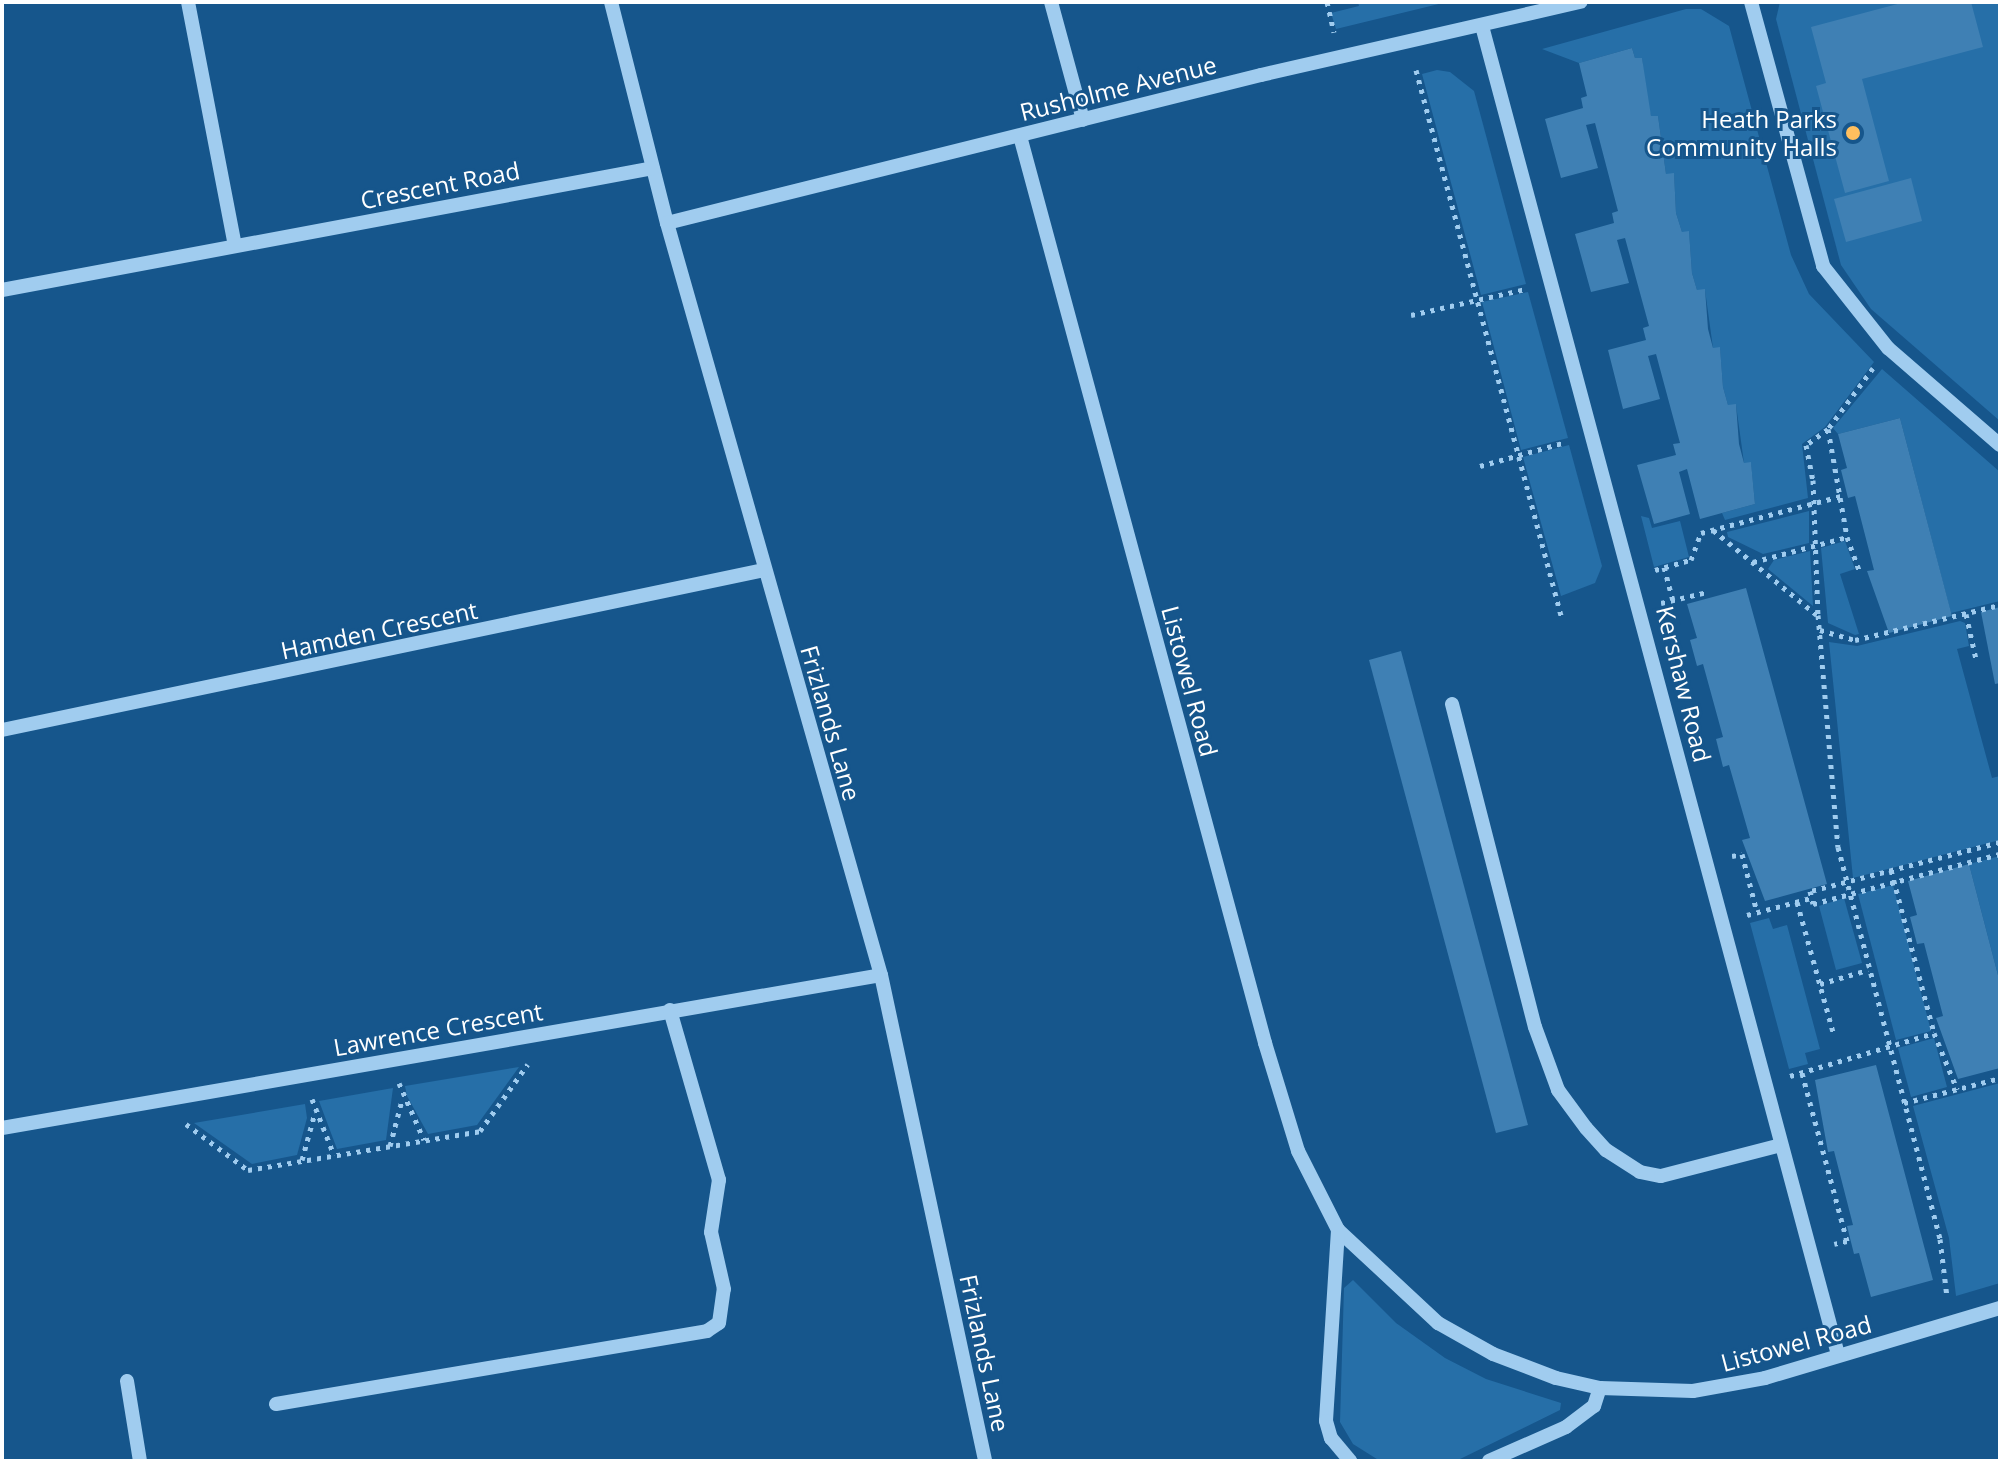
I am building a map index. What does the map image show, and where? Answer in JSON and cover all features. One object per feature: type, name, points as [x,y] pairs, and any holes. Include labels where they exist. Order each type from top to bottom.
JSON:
[{"type":"street","points":[[188,2],[235,245]]},
{"type":"street","name":"Frizlands Lane","points":[[611,2],[667,223],[881,975],[985,1461]]},
{"type":"street","points":[[1051,2],[1083,120]]},
{"type":"street","name":"Rusholme Avenue","points":[[667,223],[1581,2]]},
{"type":"street","points":[[1751,2],[1823,266],[1888,348],[2000,445]]},
{"type":"street","name":"Kershaw Road","points":[[1482,26],[1642,608],[1838,1355]]},
{"type":"street","name":"Listowel Road","points":[[1020,136],[1265,1043],[1298,1151],[1338,1230],[1438,1323],[1493,1354],[1556,1378],[1600,1388],[1693,1391],[1765,1378],[2000,1308]]},
{"type":"street","name":"Crescent Road","points":[[2,290],[653,168]]},
{"type":"street","name":"Hamden Crescent","points":[[2,730],[764,570]]},
{"type":"street","points":[[1452,704],[1535,1027],[1558,1090],[1586,1128],[1606,1150],[1640,1172],[1661,1176],[1781,1145]]},
{"type":"street","name":"Lawrence Crescent","points":[[2,1128],[881,975]]},
{"type":"street","points":[[276,1404],[707,1331],[719,1323],[724,1289],[711,1232],[719,1180],[670,1010]]},
{"type":"street","points":[[1338,1230],[1326,1421],[1331,1438],[1350,1461]]},
{"type":"street","points":[[127,1381],[140,1461]]},
{"type":"street","points":[[1489,1461],[1566,1427],[1594,1406],[1600,1388]]},
{"type":"path","points":[[1416,70],[1562,619]]},
{"type":"path","points":[[1411,315],[1533,287]]},
{"type":"path","points":[[1888,348],[1828,429],[1806,445],[1838,847],[1940,1239],[1949,1322]]},
{"type":"path","points":[[1828,429],[1847,537],[1859,570]]},
{"type":"path","points":[[1480,466],[1574,440]]},
{"type":"path","points":[[1633,575],[1691,560],[1701,533],[1841,496]]},
{"type":"path","points":[[1712,530],[1818,615]]},
{"type":"path","points":[[1753,562],[1847,537]]},
{"type":"path","points":[[1664,567],[1673,600]]},
{"type":"path","points":[[1642,608],[1707,592]]},
{"type":"path","points":[[1820,630],[1855,640],[2000,605]]},
{"type":"path","points":[[1966,614],[1976,659]]},
{"type":"path","points":[[2000,842],[1810,891],[1811,898],[1813,904],[2000,854]]},
{"type":"path","points":[[1891,870],[1934,1033],[1957,1089]]},
{"type":"path","points":[[1722,921],[1811,898]]},
{"type":"path","points":[[1797,902],[1833,1032]]},
{"type":"path","points":[[1820,984],[1868,970]]},
{"type":"path","points":[[154,1101],[248,1170],[480,1131],[552,1031]]},
{"type":"path","points":[[1765,1082],[1934,1033]]},
{"type":"path","points":[[395,1058],[402,1099],[424,1140]]},
{"type":"path","points":[[1802,1073],[1847,1241],[1811,1251]]},
{"type":"path","points":[[308,1074],[314,1115],[334,1155]]},
{"type":"path","points":[[1904,1103],[2000,1078]]},
{"type":"path","points":[[390,1146],[402,1099]]},
{"type":"path","points":[[302,1161],[314,1115]]},
{"type":"shaded area","points":[[1358,2],[1447,2],[1336,29],[1331,13],[1359,6]]},
{"type":"shaded area","points":[[1780,2],[2000,2],[2000,421],[1871,309],[1841,265],[1776,19]]},
{"type":"shaded area","points":[[1686,9],[1701,9],[1729,26],[1791,255],[1809,294],[1874,362],[1825,427],[1802,444],[1808,498],[1725,520],[1722,513],[1755,504],[1751,463],[1744,463],[1736,405],[1728,405],[1723,387],[1720,348],[1713,348],[1705,290],[1697,290],[1692,273],[1689,232],[1682,232],[1676,213],[1674,174],[1666,174],[1658,116],[1651,116],[1646,98],[1642,58],[1635,58],[1632,48],[1579,63],[1542,49]]},
{"type":"shaded area","points":[[1437,70],[1450,72],[1474,91],[1526,284],[1481,295],[1422,74]]},
{"type":"shaded area","points":[[1528,292],[1568,438],[1521,450],[1482,302]]},
{"type":"shaded area","points":[[1882,369],[2000,472],[2000,601],[1951,613],[1900,418],[1838,434],[1833,428]]},
{"type":"shaded area","points":[[1569,445],[1602,566],[1595,583],[1561,596],[1523,457]]},
{"type":"shaded area","points":[[1809,511],[1809,543],[1763,554],[1728,537],[1727,532]]},
{"type":"shaded area","points":[[1641,516],[1649,518],[1652,528],[1680,521],[1689,557],[1654,567]]},
{"type":"shaded area","points":[[1845,541],[1855,569],[1840,574],[1859,634],[1855,635],[1828,623],[1821,548]]},
{"type":"shaded area","points":[[1810,551],[1813,606],[1768,569],[1774,560]]},
{"type":"shaded area","points":[[1960,621],[1965,623],[1969,646],[1957,649],[1992,778],[2000,776],[2000,840],[1853,878],[1829,642],[1857,646]]},
{"type":"shaded area","points":[[2000,856],[2000,983],[1969,864]]},
{"type":"shaded area","points":[[1893,885],[1931,1031],[1896,1040],[1858,894]]},
{"type":"shaded area","points":[[1844,898],[1862,963],[1836,970],[1819,906]]},
{"type":"shaded area","points":[[1769,918],[1773,929],[1787,925],[1820,1049],[1805,1053],[1808,1064],[1789,1069],[1750,923]]},
{"type":"shaded area","points":[[1934,1038],[1947,1087],[1911,1097],[1898,1048]]},
{"type":"shaded area","points":[[519,1067],[477,1125],[428,1134],[407,1096],[405,1086]]},
{"type":"shaded area","points":[[2000,1083],[2000,1283],[1956,1296],[1949,1238],[1913,1106]]},
{"type":"shaded area","points":[[393,1088],[386,1140],[337,1149],[319,1101]]},
{"type":"shaded area","points":[[305,1104],[307,1118],[297,1155],[252,1164],[194,1123]]},
{"type":"shaded area","points":[[1353,1280],[1396,1323],[1445,1358],[1486,1379],[1561,1403],[1560,1410],[1456,1461],[1380,1461],[1353,1444],[1340,1422],[1344,1288]]},
{"type":"building","name":"Heath Parks Community Halls","points":[[1905,2],[1971,2],[1983,47],[1862,79],[1889,181],[1845,193],[1816,86],[1826,83],[1811,27]]},
{"type":"building","points":[[1632,48],[1635,58],[1642,58],[1651,116],[1658,116],[1666,174],[1674,173],[1676,213],[1682,232],[1689,231],[1692,273],[1697,290],[1705,289],[1708,329],[1713,348],[1720,347],[1723,387],[1728,405],[1736,404],[1739,444],[1744,463],[1751,462],[1755,504],[1700,519],[1687,469],[1679,472],[1690,514],[1654,524],[1637,465],[1676,455],[1673,444],[1680,443],[1656,354],[1648,356],[1660,399],[1623,409],[1608,350],[1646,340],[1643,328],[1649,326],[1625,238],[1617,240],[1629,283],[1591,292],[1575,234],[1614,223],[1612,213],[1618,211],[1595,123],[1586,125],[1598,168],[1561,178],[1545,119],[1583,108],[1581,98],[1587,96],[1579,63]]},
{"type":"building","points":[[1911,178],[1922,221],[1846,242],[1834,199]]},
{"type":"building","points":[[1900,418],[1952,616],[1889,633],[1867,571],[1874,570],[1855,496],[1848,498],[1841,470],[1847,468],[1838,434]]},
{"type":"building","points":[[1746,588],[1827,884],[1765,901],[1742,840],[1750,838],[1729,765],[1723,767],[1716,739],[1723,737],[1703,664],[1697,666],[1690,640],[1697,638],[1687,604]]},
{"type":"building","points":[[2000,607],[2000,683],[1995,684],[1981,612]]},
{"type":"building","points":[[1401,651],[1528,1125],[1496,1133],[1369,660]]},
{"type":"building","points":[[1969,864],[2000,983],[2000,1068],[1958,1079],[1936,1018],[1943,1016],[1924,943],[1917,944],[1910,917],[1917,915],[1908,881]]},
{"type":"building","points":[[1876,1065],[1933,1280],[1871,1297],[1859,1253],[1854,1254],[1847,1226],[1853,1225],[1834,1151],[1828,1152],[1815,1080]]},
{"type":"place","name":"Heath Parks Community Halls","points":[[1853,133]]}]
